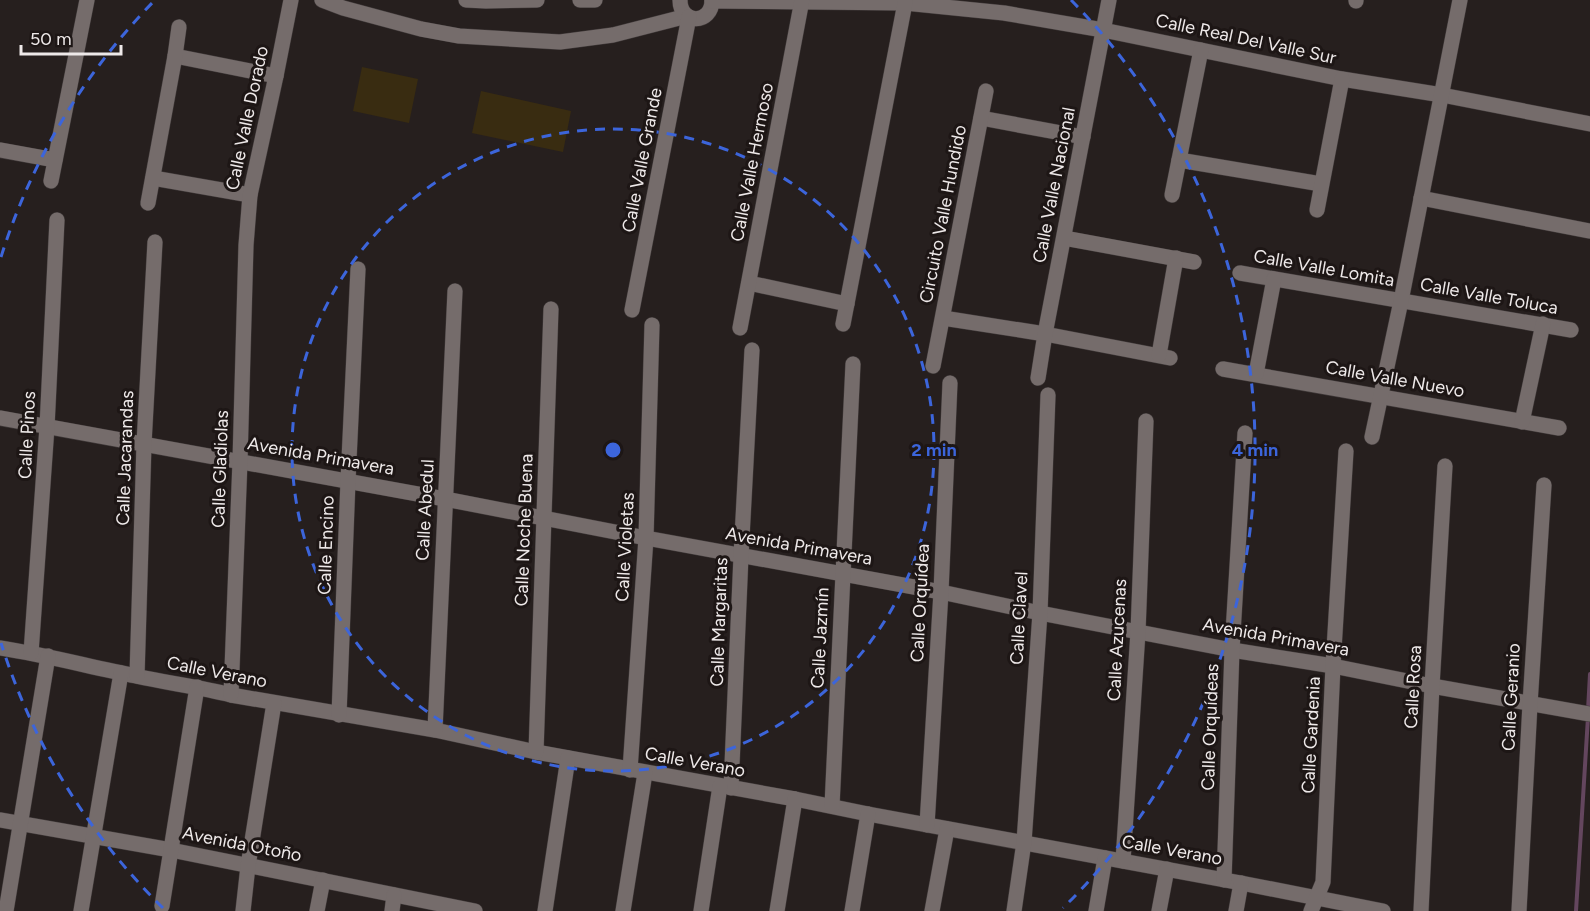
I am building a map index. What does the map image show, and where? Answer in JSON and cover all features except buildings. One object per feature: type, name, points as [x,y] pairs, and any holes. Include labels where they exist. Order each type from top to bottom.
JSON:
[{"type":"street","points":[[51,181],[87,0]]},
{"type":"street","name":"Calle Valle Dorado","points":[[246,245],[250,195],[291,0]]},
{"type":"street","points":[[322,0],[421,29],[459,36],[560,42],[613,35],[688,17],[702,18],[708,14],[712,1]]},
{"type":"street","points":[[466,0],[537,0]]},
{"type":"street","points":[[580,0],[595,0]]},
{"type":"street","points":[[680,0],[681,8],[688,17]]},
{"type":"street","name":"Calle Valle Nacional","points":[[1038,378],[1109,0]]},
{"type":"street","points":[[1372,437],[1460,0]]},
{"type":"street","name":"Calle Real Del Valle Sur","points":[[712,1],[1005,6],[1103,30],[1342,79],[1442,95],[1590,124]]},
{"type":"street","name":"Calle Valle Hermoso","points":[[740,328],[802,1]]},
{"type":"street","points":[[843,324],[905,3]]},
{"type":"street","name":"Calle Valle Grande","points":[[632,310],[688,17]]},
{"type":"street","points":[[148,202],[179,27]]},
{"type":"street","points":[[1172,195],[1202,50]]},
{"type":"street","points":[[175,56],[276,76]]},
{"type":"street","points":[[1317,210],[1342,79]]},
{"type":"street","name":"Circuito Valle Hundido","points":[[933,366],[986,91]]},
{"type":"street","name":"Circuito Valle Hundido","points":[[981,118],[1083,137]]},
{"type":"street","points":[[0,150],[55,160]]},
{"type":"street","points":[[1179,160],[1321,184]]},
{"type":"street","points":[[153,178],[250,195]]},
{"type":"street","points":[[1421,198],[1589,231]]},
{"type":"street","name":"Calle Pinos","points":[[31,653],[47,427],[57,220]]},
{"type":"street","points":[[1064,238],[1194,262]]},
{"type":"street","name":"Calle Jacarandas","points":[[136,676],[144,444],[155,242]]},
{"type":"street","name":"Calle Gladiolas","points":[[231,695],[246,245]]},
{"type":"street","points":[[1045,334],[1164,356],[1176,258]]},
{"type":"street","name":"Calle Encino","points":[[339,715],[358,269]]},
{"type":"street","name":"Calle Valle Lomita","points":[[1240,273],[1401,301]]},
{"type":"street","points":[[1256,374],[1274,279]]},
{"type":"street","points":[[749,283],[847,304]]},
{"type":"street","name":"Calle Abedul","points":[[435,730],[455,291]]},
{"type":"street","name":"Calle Valle Toluca","points":[[1401,301],[1571,330]]},
{"type":"street","name":"Calle Noche Buena","points":[[536,752],[551,309]]},
{"type":"street","name":"Circuito Valle Hundido","points":[[943,318],[1045,334]]},
{"type":"street","points":[[1522,422],[1543,324]]},
{"type":"street","name":"Calle Violetas","points":[[623,911],[637,771],[652,325]]},
{"type":"street","name":"Calle Margaritas","points":[[701,911],[726,787],[752,350]]},
{"type":"street","name":"Calle Jazmín","points":[[832,806],[853,364]]},
{"type":"street","name":"Calle Valle Nuevo","points":[[1223,369],[1559,428]]},
{"type":"street","name":"Calle Orquídea","points":[[927,825],[941,592],[950,383]]},
{"type":"street","name":"Calle Clavel","points":[[1014,911],[1024,842],[1040,614],[1048,395]]},
{"type":"street","name":"Avenida Primavera","points":[[0,418],[543,517],[941,592],[1040,614],[1232,650],[1333,666],[1584,714]]},
{"type":"street","name":"Calle Azucenas","points":[[1123,861],[1138,632],[1146,421]]},
{"type":"street","name":"Calle Orquídeas","points":[[1224,880],[1232,650],[1245,433]]},
{"type":"street","name":"Calle Gardenia","points":[[1313,904],[1323,882],[1346,451]]},
{"type":"street","name":"Calle Rosa","points":[[1421,911],[1445,466]]},
{"type":"street","name":"Calle Geranio","points":[[1519,911],[1544,485]]},
{"type":"street","name":"Calle Verano","points":[[0,648],[231,695],[435,730],[536,752],[1241,883],[1313,904],[1383,911]]},
{"type":"street","points":[[6,911],[48,656]]},
{"type":"street","points":[[81,911],[121,673]]},
{"type":"street","points":[[162,906],[197,687]]},
{"type":"street","points":[[243,911],[274,703]]},
{"type":"street","points":[[545,911],[568,758]]},
{"type":"street","points":[[777,911],[795,799]]},
{"type":"street","points":[[852,911],[868,814]]},
{"type":"street","name":"Avenida Otoño","points":[[0,820],[171,850],[471,910]]},
{"type":"street","points":[[932,911],[947,829]]},
{"type":"street","points":[[1096,911],[1105,858]]},
{"type":"street","points":[[1159,911],[1167,869]]},
{"type":"street","points":[[317,911],[323,880]]},
{"type":"street","points":[[1236,911],[1241,883]]},
{"type":"street","points":[[392,911],[394,895]]},
{"type":"shaded area","points":[[362,67],[418,79],[409,123],[353,111]]},
{"type":"shaded area","points":[[481,91],[571,111],[563,152],[472,133]]},
{"type":"waterway","points":[[1588,710],[1590,674]]},
{"type":"waterway","points":[[1576,911],[1588,717]]}]
